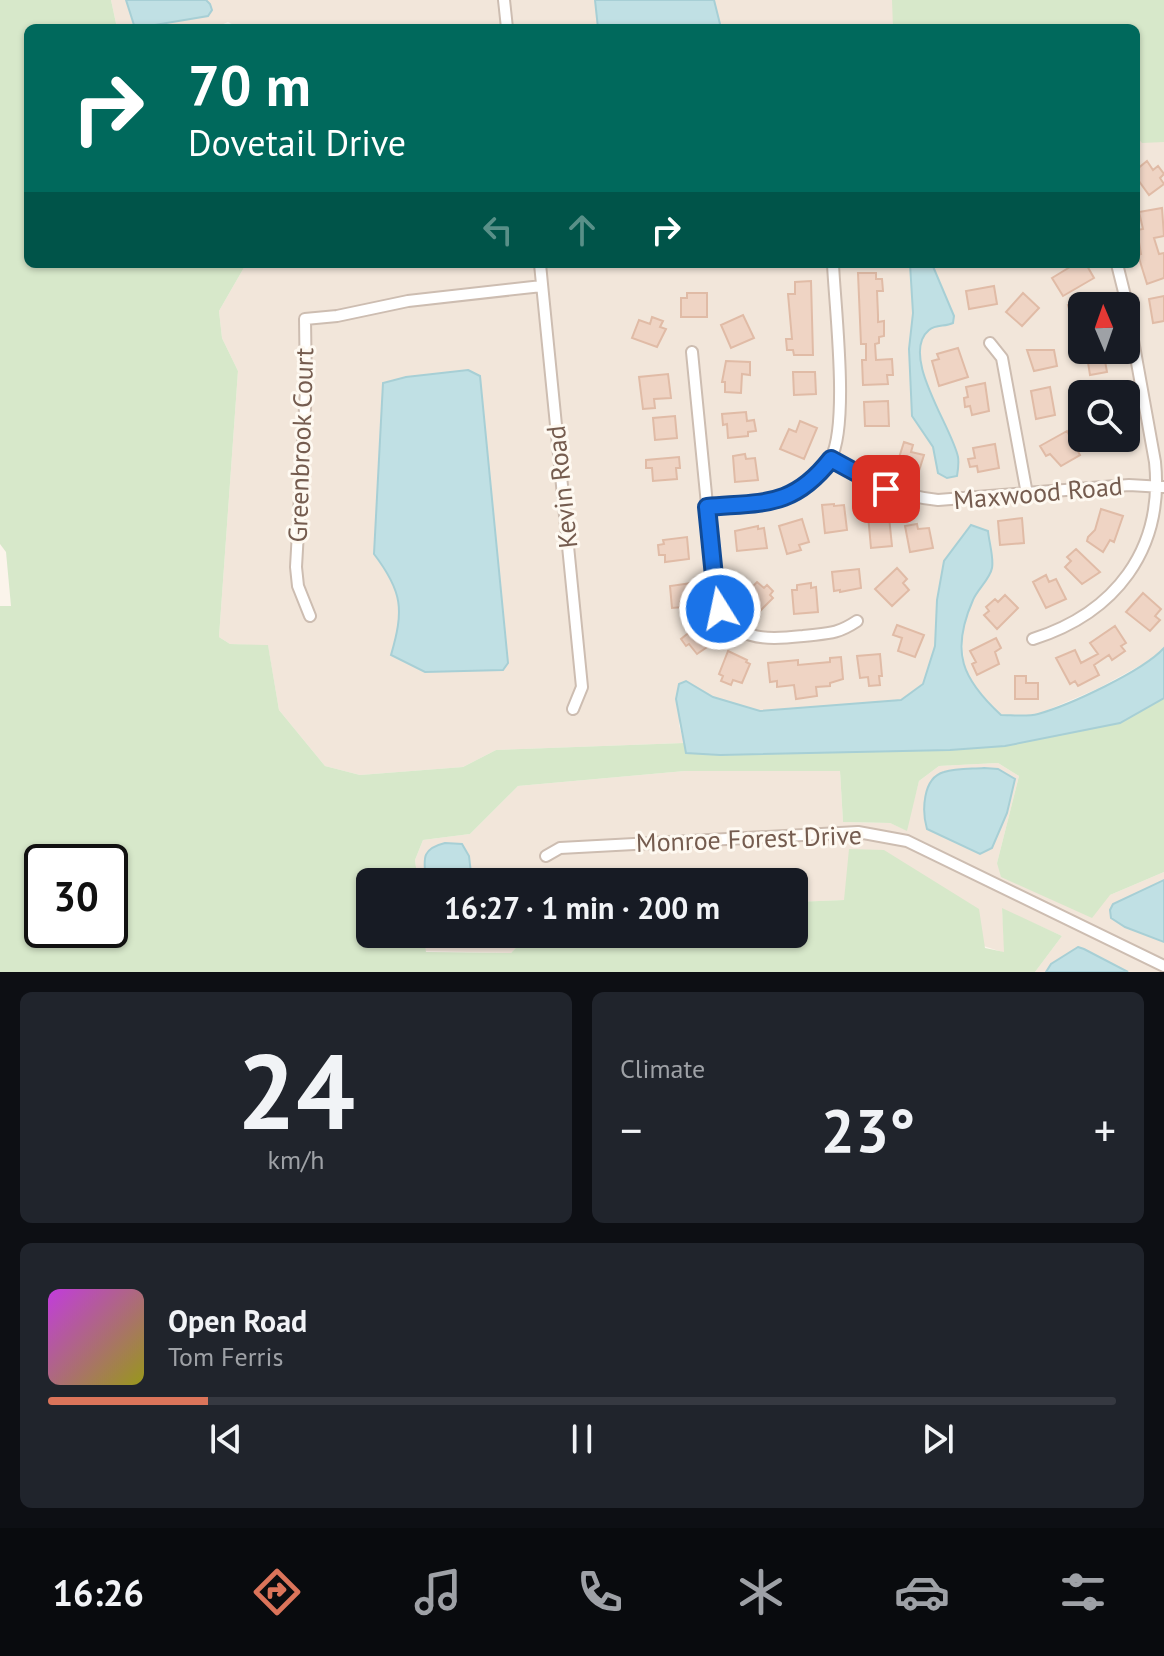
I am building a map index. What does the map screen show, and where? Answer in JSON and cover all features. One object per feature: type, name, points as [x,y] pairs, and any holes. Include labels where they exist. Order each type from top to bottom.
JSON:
[{"type":"street","points":[[504,0],[507,24]]},
{"type":"street","name":"Kevin Road","points":[[540,268],[582,687],[573,709]]},
{"type":"street","points":[[707,507],[780,500],[808,485],[831,459],[841,422],[833,268]]},
{"type":"street","points":[[1033,639],[1083,618],[1124,581],[1147,541],[1162,484],[1118,268]]},
{"type":"street","name":"Greenbrook Court","points":[[310,616],[298,586],[296,567],[306,390],[305,319],[337,316],[408,301],[542,286]]},
{"type":"street","points":[[990,343],[1002,358],[1027,494]]},
{"type":"street","points":[[692,352],[716,596],[728,620],[737,629],[767,640],[840,632],[857,621]]},
{"type":"street","name":"Maxwood Road","points":[[831,459],[865,480],[900,495],[938,500],[1162,484]]},
{"type":"street","name":"Monroe Forest Drive","points":[[546,856],[560,848],[858,832],[880,834],[907,841],[1164,966]]},
{"type":"shaded area","points":[[111,0],[1164,0],[1164,648],[1154,658],[1097,689],[1036,715],[1001,715],[977,692],[964,668],[962,632],[973,599],[992,569],[971,525],[944,561],[937,600],[935,646],[923,684],[901,700],[760,711],[713,697],[686,681],[679,725],[684,743],[496,750],[463,767],[360,775],[325,766],[279,710],[268,646],[230,644],[219,637],[238,371],[222,338],[219,311],[244,268],[1140,268],[1140,24],[116,24]]},
{"type":"shaded area","points":[[998,763],[1019,776],[997,863],[1110,895],[1164,872],[1164,972],[1035,972],[1062,936],[1002,909],[1005,953],[844,900],[808,901],[808,868],[416,868],[415,860],[423,840],[470,834],[518,786],[685,771],[840,771],[843,822],[890,823],[906,830],[919,781],[939,766]]},
{"type":"shaded area","points":[[425,948],[516,948],[511,953],[425,951]]},
{"type":"green space","points":[[0,0],[111,0],[116,24],[24,24],[24,268],[244,268],[219,311],[222,338],[238,371],[219,637],[230,644],[268,645],[279,710],[325,766],[360,775],[463,767],[496,750],[684,743],[686,753],[720,755],[950,750],[1120,723],[1164,698],[1164,872],[1110,895],[1092,918],[1001,877],[997,863],[1019,776],[998,763],[939,766],[919,781],[907,831],[890,823],[843,822],[840,771],[685,771],[518,786],[470,834],[423,840],[415,860],[416,868],[356,868],[356,948],[511,953],[516,948],[808,948],[808,901],[844,900],[849,849],[884,850],[979,909],[985,948],[1004,952],[1002,908],[1062,936],[1035,972],[0,972],[0,606],[11,606],[6,552],[0,544]]},
{"type":"green space","points":[[892,0],[1164,0],[1164,142],[1140,141],[1140,24],[893,24]]},
{"type":"water","points":[[126,0],[206,0],[212,10],[208,16],[161,24],[134,24]]},
{"type":"water","points":[[595,0],[714,0],[720,24],[598,24]]},
{"type":"water","points":[[910,268],[934,268],[954,316],[953,323],[929,330],[921,341],[920,356],[930,392],[954,444],[958,457],[957,476],[947,478],[938,473],[933,447],[912,416],[909,349],[913,313]]},
{"type":"water","points":[[468,370],[480,376],[508,663],[503,670],[425,672],[391,655],[398,626],[398,602],[391,579],[374,554],[383,383],[406,377]]},
{"type":"water","points":[[971,525],[988,531],[992,564],[991,572],[975,596],[966,618],[961,650],[969,677],[1001,715],[1024,716],[1052,710],[1123,677],[1164,648],[1164,698],[1120,723],[1005,746],[950,750],[686,753],[676,699],[679,684],[686,681],[713,697],[760,711],[901,700],[923,684],[935,646],[937,600],[944,561]]},
{"type":"water","points":[[998,769],[1015,779],[1007,813],[992,848],[980,854],[927,829],[924,805],[931,781],[937,775],[953,770]]},
{"type":"water","points":[[462,844],[469,856],[470,868],[425,868],[427,852],[437,845]]},
{"type":"water","points":[[1164,880],[1164,942],[1125,927],[1111,918],[1113,904]]},
{"type":"water","points":[[1078,947],[1128,972],[1046,972],[1051,964]]},
{"type":"building","points":[[1147,161],[1153,170],[1158,166],[1164,174],[1160,178],[1164,184],[1149,195],[1140,183],[1140,167]]},
{"type":"building","points":[[1162,208],[1164,236],[1154,238],[1159,254],[1164,253],[1164,278],[1147,284],[1140,261],[1140,230],[1143,229],[1140,212]]},
{"type":"building","points":[[1068,268],[1088,268],[1094,278],[1063,296],[1052,278]]},
{"type":"building","points":[[858,273],[876,273],[876,279],[882,279],[883,291],[877,291],[878,322],[884,321],[884,336],[879,337],[879,343],[875,344],[876,360],[892,359],[893,375],[887,375],[888,384],[863,385],[862,360],[866,360],[866,344],[861,344]]},
{"type":"building","points":[[811,281],[813,355],[794,355],[793,350],[787,350],[786,339],[792,339],[788,294],[795,294],[795,282]]},
{"type":"building","points":[[994,286],[997,304],[969,309],[966,291]]},
{"type":"building","points":[[687,293],[707,293],[707,317],[681,317],[681,298],[687,298]]},
{"type":"building","points":[[1023,293],[1039,308],[1022,326],[1006,312]]},
{"type":"building","points":[[1164,296],[1164,321],[1153,323],[1149,299]]},
{"type":"building","points":[[743,315],[754,338],[731,348],[721,325]]},
{"type":"building","points":[[652,317],[663,321],[660,327],[666,329],[657,347],[632,338],[639,320],[650,324]]},
{"type":"building","points":[[958,348],[968,377],[939,386],[932,361],[939,359],[937,354]]},
{"type":"building","points":[[1027,350],[1054,350],[1057,366],[1034,371]]},
{"type":"building","points":[[726,361],[750,362],[750,375],[742,374],[741,393],[725,392],[725,382],[722,382]]},
{"type":"building","points":[[1088,364],[1106,364],[1107,372],[1090,375]]},
{"type":"building","points":[[793,372],[815,372],[816,394],[794,395]]},
{"type":"building","points":[[668,374],[671,398],[654,399],[655,408],[643,409],[639,377]]},
{"type":"building","points":[[985,383],[989,411],[972,415],[970,406],[965,407],[964,398],[968,397],[966,387]]},
{"type":"building","points":[[1050,387],[1055,415],[1036,419],[1031,391]]},
{"type":"building","points":[[888,401],[889,426],[865,426],[864,402]]},
{"type":"building","points":[[746,412],[747,421],[754,420],[756,431],[748,432],[748,436],[728,438],[727,424],[723,425],[722,414]]},
{"type":"building","points":[[675,416],[677,438],[655,440],[653,418]]},
{"type":"building","points":[[800,421],[817,428],[804,459],[780,449],[789,429],[796,432]]},
{"type":"building","points":[[1067,431],[1068,452],[1078,452],[1080,455],[1061,466],[1050,454],[1046,456],[1040,446]]},
{"type":"building","points":[[904,442],[913,445],[911,452],[924,455],[917,477],[895,470]]},
{"type":"building","points":[[995,444],[999,468],[978,472],[977,466],[970,467],[968,459],[975,458],[973,448]]},
{"type":"building","points":[[745,454],[746,459],[755,458],[758,480],[735,482],[733,456]]},
{"type":"building","points":[[679,457],[677,479],[653,481],[652,468],[646,468],[646,460]]},
{"type":"building","points":[[822,505],[844,505],[847,530],[825,533]]},
{"type":"building","points":[[1101,509],[1123,516],[1114,542],[1110,540],[1103,552],[1087,541],[1095,530]]},
{"type":"building","points":[[878,514],[879,518],[889,517],[892,546],[871,548],[868,515]]},
{"type":"building","points":[[1022,518],[1024,543],[1000,545],[998,521]]},
{"type":"building","points":[[802,519],[809,542],[799,545],[801,550],[787,554],[779,526]]},
{"type":"building","points":[[917,524],[918,529],[929,528],[933,548],[910,552],[905,526]]},
{"type":"building","points":[[758,526],[758,529],[764,528],[767,548],[737,551],[735,531]]},
{"type":"building","points":[[687,537],[689,559],[665,562],[665,555],[659,555],[658,545],[664,544],[663,540]]},
{"type":"building","points":[[1076,549],[1100,572],[1082,584],[1065,567],[1071,561],[1067,557]]},
{"type":"building","points":[[897,568],[907,579],[903,583],[909,590],[892,606],[875,589]]},
{"type":"building","points":[[859,569],[861,588],[834,591],[832,572]]},
{"type":"building","points":[[1046,575],[1049,582],[1056,579],[1066,599],[1046,608],[1033,582]]},
{"type":"building","points":[[757,582],[773,591],[770,595],[773,598],[757,614],[741,598]]},
{"type":"building","points":[[692,583],[694,606],[672,608],[670,586]]},
{"type":"building","points":[[811,583],[811,588],[816,587],[818,612],[794,614],[792,590],[797,590],[797,585]]},
{"type":"building","points":[[1143,593],[1161,609],[1155,616],[1160,620],[1150,631],[1126,612]]},
{"type":"building","points":[[1005,595],[1018,608],[997,629],[984,615],[989,611],[986,607]]},
{"type":"building","points":[[702,622],[709,632],[703,636],[710,645],[697,654],[681,639]]},
{"type":"building","points":[[897,625],[924,635],[915,657],[898,651],[902,638],[893,635]]},
{"type":"building","points":[[1115,626],[1126,643],[1121,646],[1125,651],[1112,660],[1109,655],[1094,665],[1099,675],[1078,686],[1075,681],[1070,684],[1056,658],[1075,650],[1081,663],[1098,654],[1090,643]]},
{"type":"building","points":[[996,638],[1001,648],[995,652],[999,664],[977,675],[972,664],[976,662],[970,651]]},
{"type":"building","points":[[728,651],[750,664],[742,683],[733,680],[731,685],[721,681],[723,676],[719,674]]},
{"type":"building","points":[[880,654],[880,685],[869,686],[868,677],[860,678],[857,656]]},
{"type":"building","points":[[841,657],[843,679],[830,683],[830,686],[816,687],[817,696],[796,699],[794,685],[777,687],[777,681],[770,682],[768,663],[798,660],[798,665],[830,662],[830,658]]},
{"type":"building","points":[[1015,676],[1026,676],[1026,683],[1038,683],[1038,699],[1015,699]]},
{"type":"route","points":[[720,609],[707,507],[780,500],[800,491],[815,479],[831,459],[886,489]]}]
